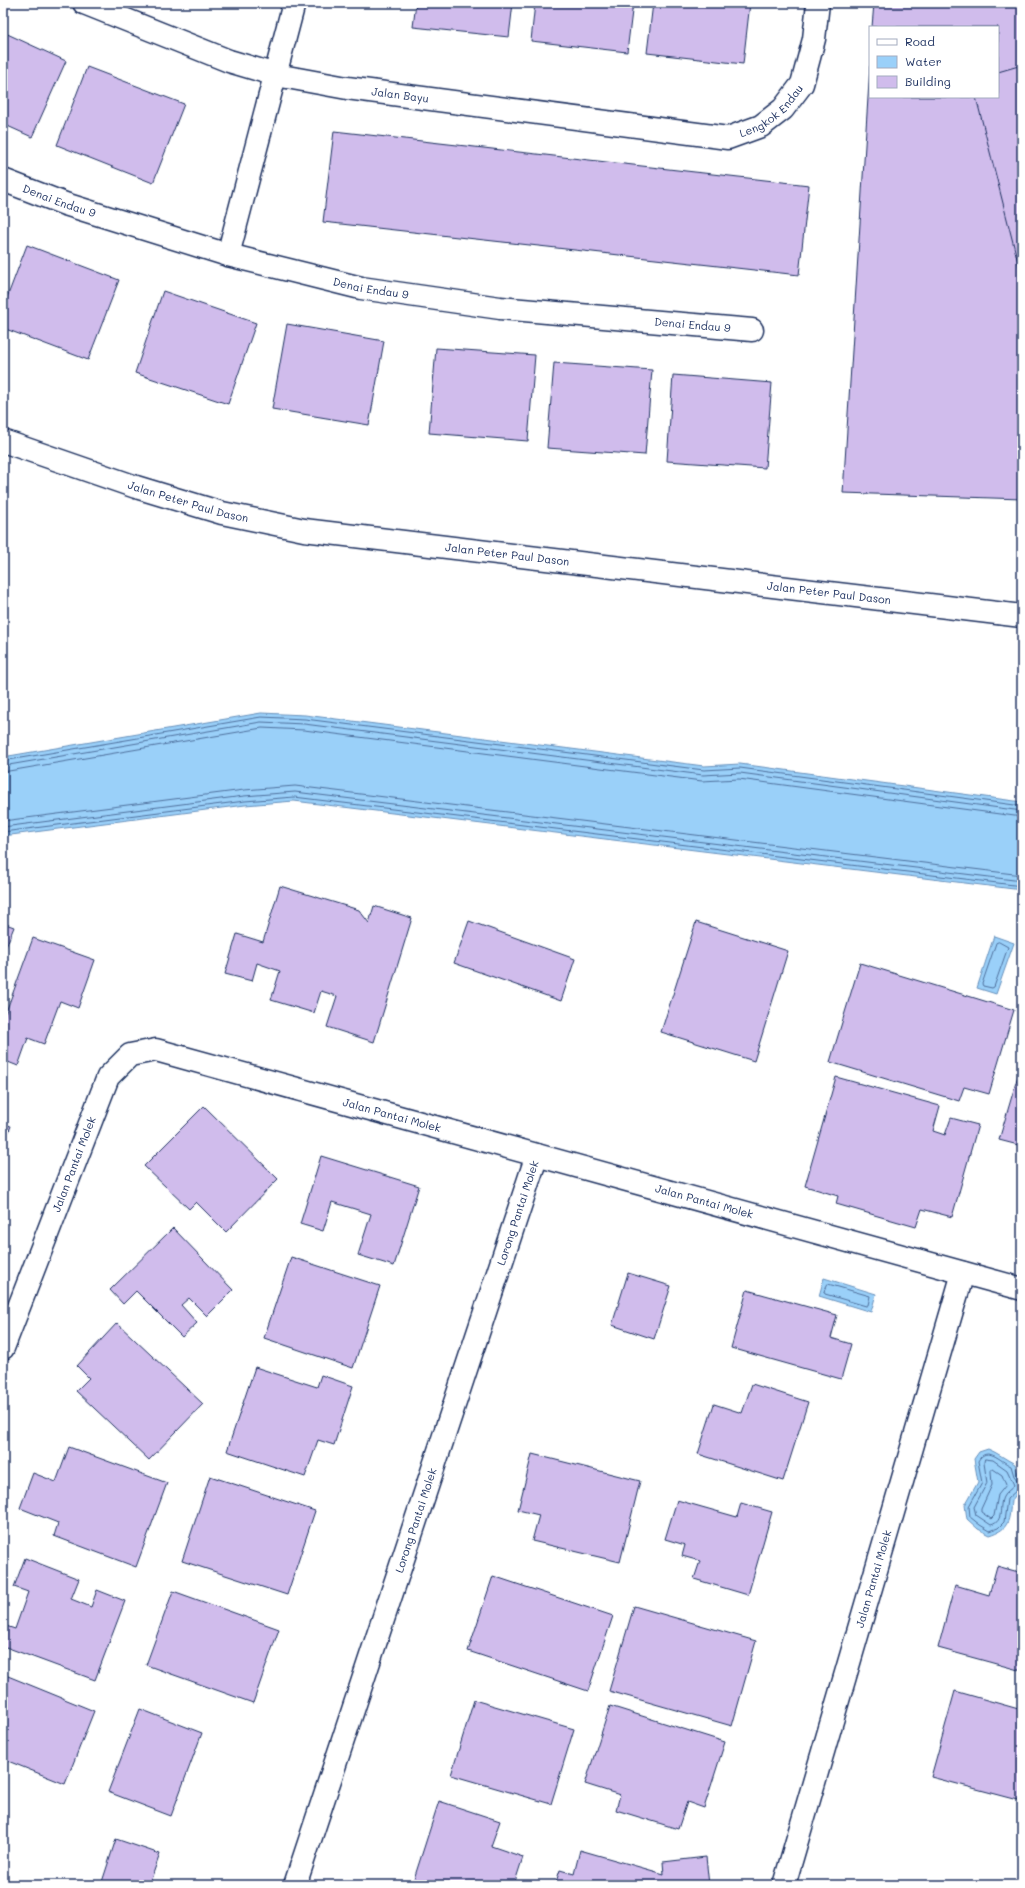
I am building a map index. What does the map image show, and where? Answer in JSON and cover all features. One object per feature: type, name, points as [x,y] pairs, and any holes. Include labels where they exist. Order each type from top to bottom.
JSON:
[{"type":"street","name":"Jalan Bayu","points":[[84,3],[229,61],[276,76],[347,88],[728,138]]},
{"type":"street","points":[[228,255],[294,3]]},
{"type":"street","name":"Lengkok Endau","points":[[728,138],[761,126],[783,109],[802,84],[814,39],[818,3]]},
{"type":"street","name":"Denai Endau 9","points":[[3,180],[65,204],[228,255],[361,288],[500,308],[752,330]]},
{"type":"street","name":"Jalan Peter Paul Dason","points":[[3,441],[136,487],[200,507],[304,530],[1022,616]]},
{"type":"street","name":"Jalan Pantai Molek","points":[[3,1348],[108,1077],[130,1055],[156,1050],[1022,1289]]},
{"type":"street","name":"Lorong Pantai Molek","points":[[295,1885],[537,1156]]},
{"type":"street","name":"Jalan Pantai Molek","points":[[784,1885],[963,1273]]},
{"type":"water","points":[[261,713],[305,715],[704,766],[740,764],[1022,802],[1022,890],[294,801],[245,805],[3,836],[3,757]]},
{"type":"water","points":[[994,936],[1014,943],[996,994],[977,988]]},
{"type":"water","points":[[824,1278],[876,1294],[871,1312],[819,1296]]},
{"type":"water","points":[[988,1449],[1015,1464],[1020,1480],[1020,1487],[1011,1501],[1009,1519],[1005,1527],[997,1533],[990,1535],[978,1529],[967,1519],[965,1505],[978,1482],[974,1459],[979,1452]]},
{"type":"building","points":[[416,3],[513,3],[509,37],[413,27]]},
{"type":"building","points":[[535,3],[633,3],[627,52],[531,41]]},
{"type":"building","points":[[653,3],[750,3],[743,64],[647,53]]},
{"type":"building","points":[[874,3],[1022,3],[1022,499],[843,493],[869,82],[869,98],[999,98],[999,26],[872,26]]},
{"type":"building","points":[[3,32],[66,61],[32,137],[3,124]]},
{"type":"building","points":[[1022,65],[1022,278],[976,98],[999,98],[999,72]]},
{"type":"building","points":[[87,67],[184,104],[153,183],[57,145]]},
{"type":"building","points":[[334,131],[809,185],[799,275],[323,222]]},
{"type":"building","points":[[27,245],[119,280],[88,360],[3,328],[3,308]]},
{"type":"building","points":[[163,291],[256,323],[228,404],[135,373]]},
{"type":"building","points":[[287,324],[384,341],[369,425],[272,409]]},
{"type":"building","points":[[436,348],[535,355],[528,441],[429,433]]},
{"type":"building","points":[[554,363],[652,370],[645,455],[547,448]]},
{"type":"building","points":[[673,375],[772,383],[765,468],[667,461]]},
{"type":"building","points":[[280,886],[359,910],[369,923],[374,906],[412,918],[374,1042],[327,1027],[337,996],[321,991],[314,1013],[271,1000],[280,971],[257,963],[252,981],[225,974],[237,934],[263,942]]},
{"type":"building","points":[[469,921],[575,959],[561,1001],[454,963]]},
{"type":"building","points":[[696,922],[788,951],[754,1061],[661,1032]]},
{"type":"building","points":[[3,923],[14,927],[3,954]]},
{"type":"building","points":[[33,938],[95,960],[78,1008],[60,1001],[44,1044],[28,1038],[18,1066],[3,1060],[3,1020]]},
{"type":"building","points":[[860,963],[1014,1010],[989,1094],[964,1087],[959,1101],[830,1062]]},
{"type":"building","points":[[1022,1062],[1022,1146],[999,1140]]},
{"type":"building","points":[[836,1077],[940,1106],[933,1131],[945,1135],[951,1118],[978,1125],[952,1217],[922,1209],[916,1227],[836,1204],[838,1196],[805,1186]]},
{"type":"building","points":[[204,1106],[278,1179],[226,1232],[196,1202],[189,1209],[144,1166]]},
{"type":"building","points":[[3,1124],[11,1126],[3,1147]]},
{"type":"building","points":[[321,1156],[419,1186],[394,1266],[358,1255],[371,1214],[332,1202],[323,1231],[300,1224]]},
{"type":"building","points":[[173,1228],[233,1290],[207,1316],[189,1298],[181,1305],[197,1323],[182,1337],[136,1291],[123,1304],[110,1290]]},
{"type":"building","points":[[291,1257],[380,1286],[353,1368],[264,1338]]},
{"type":"building","points":[[628,1273],[671,1286],[654,1339],[612,1325]]},
{"type":"building","points":[[747,1290],[837,1315],[831,1338],[851,1344],[841,1379],[731,1348]]},
{"type":"building","points":[[117,1323],[203,1404],[149,1460],[76,1391],[89,1378],[77,1366]]},
{"type":"building","points":[[255,1367],[317,1387],[321,1375],[353,1386],[334,1445],[318,1440],[305,1477],[227,1451]]},
{"type":"building","points":[[752,1384],[808,1402],[783,1481],[698,1454],[714,1404],[742,1413]]},
{"type":"building","points":[[69,1447],[167,1483],[136,1567],[54,1536],[58,1523],[20,1508],[33,1473],[56,1482]]},
{"type":"building","points":[[532,1454],[640,1481],[620,1562],[532,1541],[539,1515],[518,1510]]},
{"type":"building","points":[[210,1476],[315,1511],[287,1595],[182,1561]]},
{"type":"building","points":[[677,1500],[737,1517],[741,1503],[772,1512],[748,1595],[694,1579],[700,1561],[682,1556],[685,1545],[665,1539]]},
{"type":"building","points":[[25,1558],[79,1579],[71,1599],[91,1607],[97,1590],[125,1601],[95,1680],[3,1646],[3,1625],[15,1629],[28,1592],[14,1587]]},
{"type":"building","points":[[997,1566],[1022,1573],[1022,1671],[938,1648],[955,1585],[989,1595]]},
{"type":"building","points":[[493,1576],[613,1616],[588,1691],[468,1651]]},
{"type":"building","points":[[173,1591],[279,1629],[253,1703],[146,1665]]},
{"type":"building","points":[[634,1606],[756,1641],[732,1726],[609,1691]]},
{"type":"building","points":[[3,1674],[94,1711],[65,1784],[3,1759]]},
{"type":"building","points":[[955,1691],[1022,1710],[1022,1801],[931,1777]]},
{"type":"building","points":[[474,1700],[574,1729],[551,1804],[451,1775]]},
{"type":"building","points":[[610,1706],[725,1742],[704,1808],[687,1802],[678,1829],[616,1810],[620,1795],[585,1784]]},
{"type":"building","points":[[140,1709],[202,1733],[171,1816],[108,1792]]},
{"type":"building","points":[[439,1801],[500,1821],[491,1846],[523,1857],[514,1885],[422,1885],[413,1882]]},
{"type":"building","points":[[116,1839],[160,1854],[149,1885],[101,1885]]},
{"type":"building","points":[[580,1850],[664,1874],[663,1862],[706,1857],[709,1885],[555,1885],[560,1870],[574,1874]]}]
